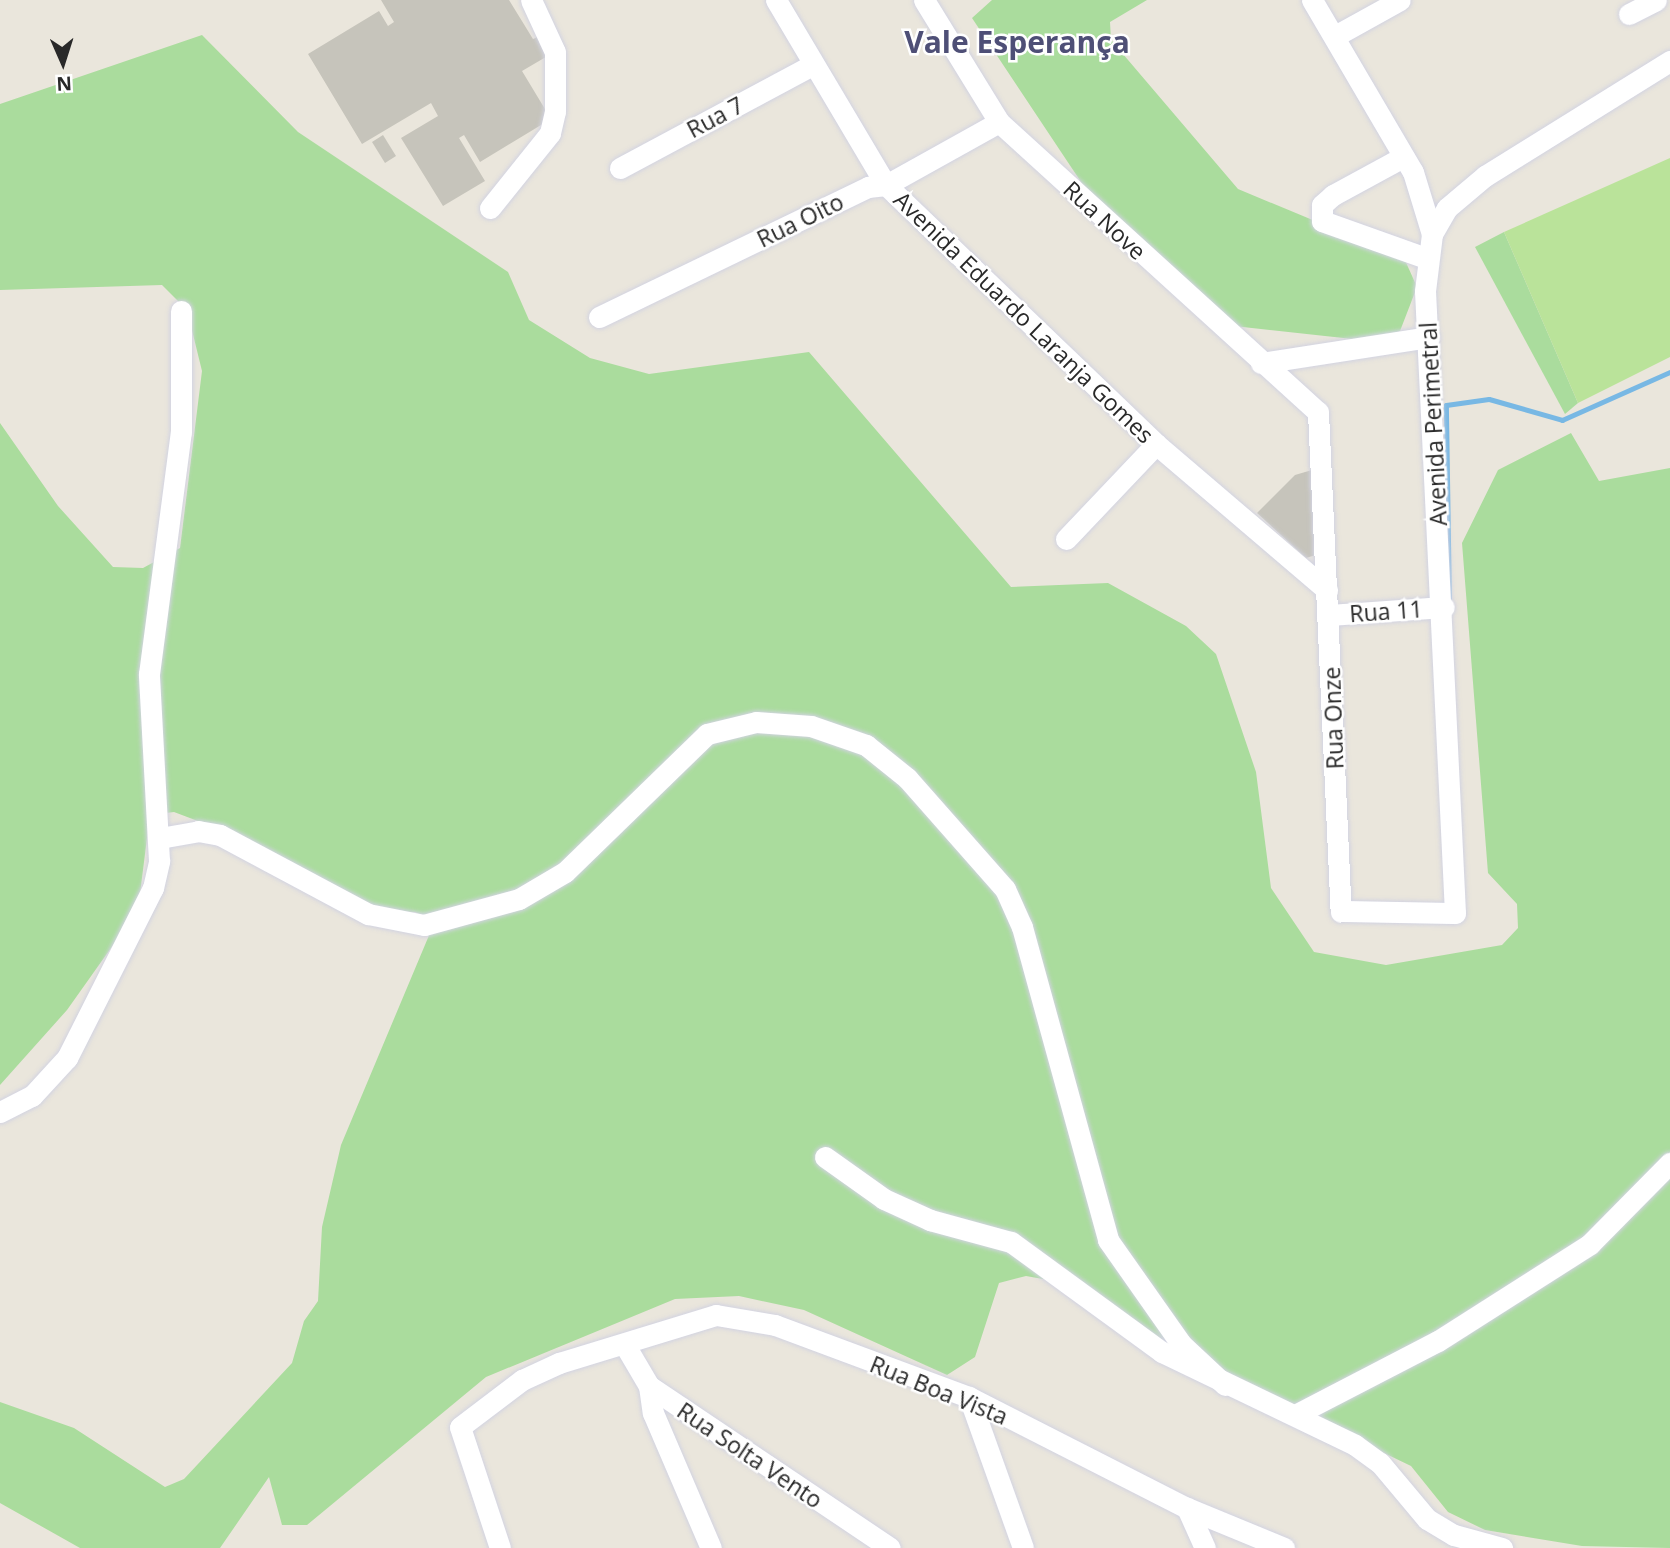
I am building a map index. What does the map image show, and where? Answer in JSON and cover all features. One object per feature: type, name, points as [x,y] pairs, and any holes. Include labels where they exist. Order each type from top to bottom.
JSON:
[{"type":"street","points":[[490,208],[550,133],[555,111],[555,52],[531,0]]},
{"type":"street","name":"Avenida Eduardo Laranja Gomes","points":[[776,0],[810,66],[886,186],[1156,444],[1327,590]]},
{"type":"street","name":"Rua Nove","points":[[925,0],[999,122],[1318,412]]},
{"type":"street","points":[[1312,0],[1403,157],[1432,234]]},
{"type":"street","points":[[1335,36],[1400,0]]},
{"type":"street","points":[[1629,14],[1656,0]]},
{"type":"street","name":"Avenida Perimetral","points":[[1455,913],[1444,607],[1426,258],[1432,234],[1447,208],[1485,176],[1670,61]]},
{"type":"street","name":"Rua 7","points":[[620,168],[810,66]]},
{"type":"street","name":"Rua Oito","points":[[599,317],[868,187],[886,186],[999,122]]},
{"type":"street","points":[[1403,157],[1333,195],[1321,205],[1322,221],[1426,258]]},
{"type":"street","points":[[0,1112],[32,1097],[66,1058],[153,888],[160,838],[149,674],[181,432],[181,311]]},
{"type":"street","points":[[1261,363],[1429,337]]},
{"type":"street","name":"Rua Onze","points":[[1318,412],[1341,911],[1455,913]]},
{"type":"street","points":[[1066,539],[1156,444]]},
{"type":"street","name":"Rua 11","points":[[1329,615],[1444,607]]},
{"type":"street","points":[[160,838],[198,831],[220,835],[368,914],[424,925],[519,899],[565,872],[707,734],[756,722],[811,726],[866,746],[907,778],[1005,889],[1022,927],[1108,1240],[1181,1344],[1225,1385]]},
{"type":"street","points":[[825,1157],[896,1205],[1011,1242],[1161,1352],[1225,1385],[1295,1415],[1380,1463],[1427,1519],[1454,1535],[1502,1548]]},
{"type":"street","points":[[1295,1415],[1438,1342],[1590,1244],[1670,1163]]},
{"type":"street","name":"Rua Boa Vista","points":[[500,1548],[460,1427],[522,1380],[581,1358],[626,1347],[668,1326],[716,1315],[775,1325],[969,1397],[1187,1508],[1284,1548]]},
{"type":"street","name":"Rua Solta Vento","points":[[626,1347],[649,1386],[890,1548]]},
{"type":"street","points":[[649,1386],[653,1413],[711,1548]]},
{"type":"street","points":[[969,1397],[1023,1548]]},
{"type":"street","points":[[1187,1508],[1205,1548]]},
{"type":"green space","points":[[992,0],[1147,0],[1110,22],[1111,40],[1238,189],[1404,258],[1417,287],[1400,331],[1380,342],[1225,325],[1091,197],[972,18]]},
{"type":"green space","points":[[202,35],[298,132],[508,272],[529,320],[590,358],[649,374],[809,352],[1011,587],[1108,583],[1186,626],[1216,654],[1256,772],[1271,888],[1314,952],[1386,965],[1502,945],[1518,928],[1517,904],[1488,873],[1462,543],[1498,470],[1571,433],[1599,481],[1670,468],[1670,1548],[1582,1546],[1485,1530],[1448,1512],[1411,1466],[1195,1362],[1083,1286],[1026,1276],[999,1283],[975,1357],[947,1375],[804,1310],[739,1296],[675,1299],[486,1377],[307,1525],[282,1525],[269,1477],[220,1548],[80,1548],[0,1503],[0,1402],[74,1428],[165,1487],[184,1479],[292,1363],[304,1321],[318,1301],[322,1227],[341,1145],[430,933],[431,920],[415,912],[380,917],[211,826],[174,812],[157,814],[149,822],[138,910],[67,1010],[0,1085],[0,423],[58,506],[113,567],[143,568],[180,548],[202,371],[187,310],[162,285],[0,290],[0,104]]},
{"type":"green space","points":[[1670,158],[1670,357],[1578,403],[1504,232]]},
{"type":"green space","points":[[1504,232],[1578,403],[1565,414],[1475,247]]},
{"type":"building","points":[[381,0],[509,0],[533,39],[540,36],[551,54],[522,71],[551,119],[480,162],[464,135],[459,138],[485,181],[443,206],[401,138],[438,116],[431,103],[362,144],[308,54],[379,11],[388,26],[394,22]]},
{"type":"building","points":[[383,135],[396,156],[385,163],[372,142]]},
{"type":"building","points":[[1312,470],[1319,554],[1306,558],[1257,513],[1295,475]]},
{"type":"waterway","points":[[1449,605],[1446,405],[1489,399],[1562,420],[1670,372]]},
{"type":"district","name":"Vale Esperança","points":[[1017,42]]}]
